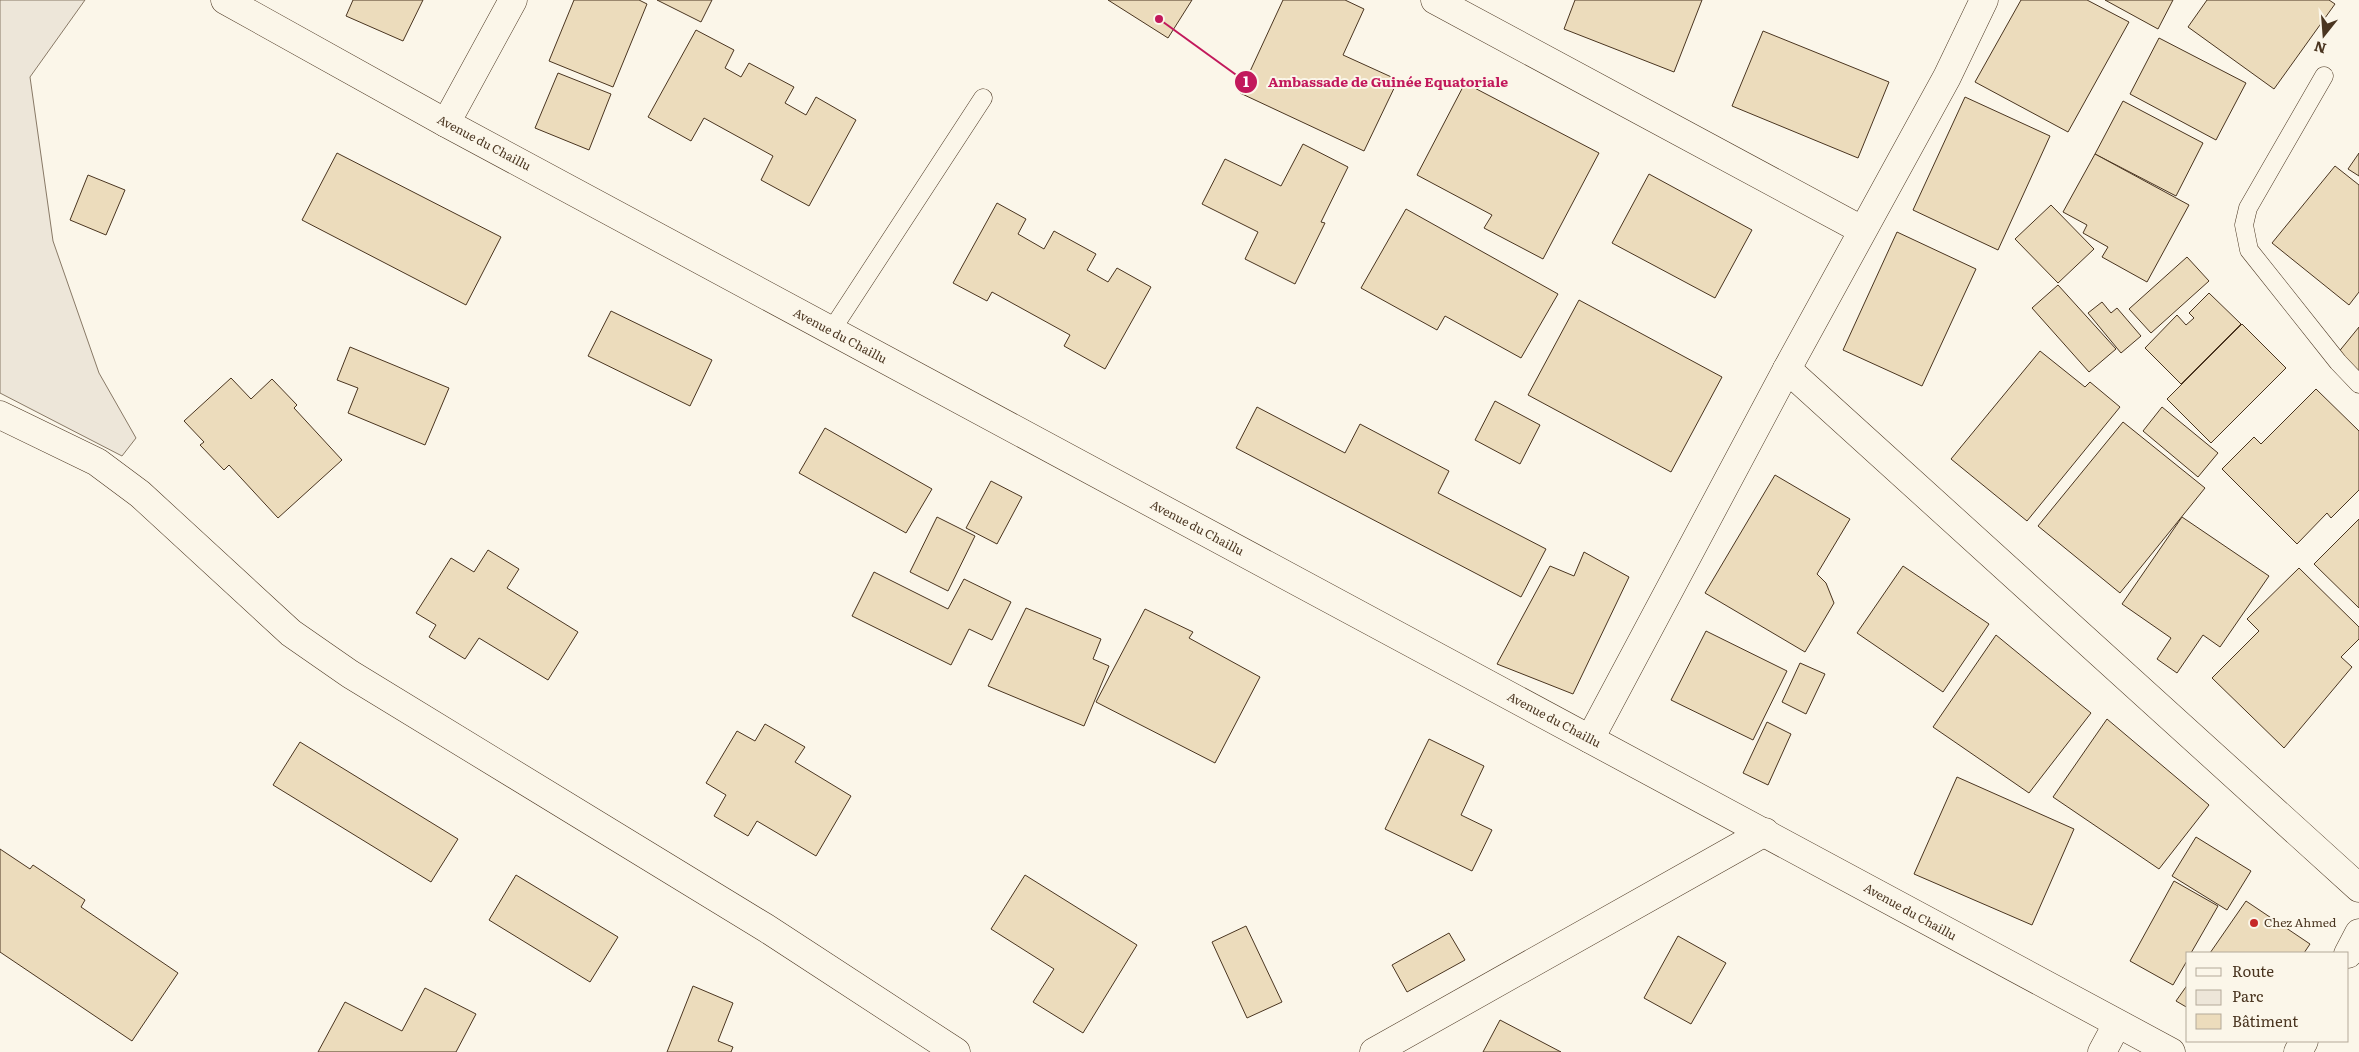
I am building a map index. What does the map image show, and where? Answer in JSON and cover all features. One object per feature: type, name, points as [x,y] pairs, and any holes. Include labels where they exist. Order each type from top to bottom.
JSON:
[{"type":"street","name":"Avenue du Chaillu","points":[[225,0],[446,123],[2171,1052]]},
{"type":"street","points":[[446,123],[513,0]]},
{"type":"street","points":[[1435,0],[1862,230]]},
{"type":"street","points":[[1590,739],[1946,76],[1984,0]]},
{"type":"street","points":[[1787,369],[2359,888]]},
{"type":"street","points":[[0,415],[97,462],[140,494],[291,633],[350,674],[766,928],[956,1052]]},
{"type":"street","points":[[1374,1052],[1765,832]]},
{"type":"street","points":[[2349,952],[2359,933]]},
{"type":"street","points":[[2102,1052],[2117,1024]]},
{"type":"lane","points":[[2324,76],[2248,208],[2244,224],[2249,250],[2338,362],[2359,384]]},
{"type":"lane","points":[[831,331],[983,98]]},
{"type":"green space","points":[[0,0],[85,0],[30,77],[53,241],[99,373],[136,438],[122,456],[0,393]]},
{"type":"building","points":[[353,0],[423,0],[403,41],[346,16]]},
{"type":"building","points":[[574,0],[639,0],[647,4],[613,87],[549,61]]},
{"type":"building","points":[[657,0],[712,0],[701,22]]},
{"type":"building","points":[[1108,0],[1192,0],[1168,38]]},
{"type":"building","points":[[1283,0],[1345,0],[1364,9],[1343,55],[1398,80],[1364,151],[1240,93]]},
{"type":"building","points":[[1575,0],[1702,0],[1674,72],[1564,29]]},
{"type":"building","points":[[2021,0],[2087,0],[2129,22],[2068,132],[1975,82]]},
{"type":"building","points":[[2105,0],[2173,0],[2158,29]]},
{"type":"building","points":[[2207,0],[2329,0],[2335,4],[2274,89],[2188,27]]},
{"type":"building","points":[[696,30],[734,50],[725,68],[741,77],[749,63],[794,87],[785,103],[806,115],[816,97],[856,120],[809,206],[761,180],[773,156],[704,118],[691,141],[648,117]]},
{"type":"building","points":[[1763,31],[1889,82],[1858,158],[1732,106]]},
{"type":"building","points":[[2159,38],[2246,83],[2216,140],[2130,94]]},
{"type":"building","points":[[558,73],[611,94],[589,150],[535,128]]},
{"type":"building","points":[[1465,83],[1599,153],[1543,259],[1484,228],[1492,215],[1417,175]]},
{"type":"building","points":[[1965,97],[2050,136],[1998,250],[1913,210]]},
{"type":"building","points":[[2123,101],[2203,143],[2176,196],[2095,154]]},
{"type":"building","points":[[1303,144],[1348,167],[1321,222],[1325,223],[1295,284],[1245,259],[1258,232],[1202,204],[1225,159],[1281,186]]},
{"type":"building","points":[[337,153],[501,237],[466,305],[302,220]]},
{"type":"building","points":[[2359,153],[2359,176],[2348,169]]},
{"type":"building","points":[[2095,154],[2189,205],[2147,282],[2102,257],[2108,247],[2083,233],[2087,225],[2063,212]]},
{"type":"building","points":[[2335,166],[2359,185],[2359,292],[2349,305],[2272,243]]},
{"type":"building","points":[[1649,174],[1752,230],[1715,298],[1612,243]]},
{"type":"building","points":[[88,175],[125,190],[106,235],[70,220]]},
{"type":"building","points":[[997,203],[1026,219],[1018,234],[1044,249],[1054,231],[1096,254],[1087,270],[1108,282],[1117,268],[1151,287],[1105,369],[1064,346],[1070,335],[992,292],[987,301],[953,283]]},
{"type":"building","points":[[2051,205],[2094,249],[2058,283],[2015,239]]},
{"type":"building","points":[[1406,209],[1558,294],[1521,358],[1445,316],[1437,330],[1361,288]]},
{"type":"building","points":[[1897,232],[1976,269],[1922,386],[1843,350]]},
{"type":"building","points":[[2187,257],[2209,281],[2151,333],[2129,309]]},
{"type":"building","points":[[2058,285],[2116,349],[2089,372],[2032,308]]},
{"type":"building","points":[[2209,293],[2241,324],[2181,384],[2145,348],[2177,315],[2186,325],[2194,318],[2189,313]]},
{"type":"building","points":[[1579,300],[1722,377],[1671,472],[1528,395]]},
{"type":"building","points":[[2102,302],[2111,313],[2117,308],[2141,336],[2121,353],[2088,313]]},
{"type":"building","points":[[611,311],[712,360],[690,406],[588,356]]},
{"type":"building","points":[[2242,324],[2286,368],[2211,443],[2167,399]]},
{"type":"building","points":[[2359,327],[2359,372],[2337,354]]},
{"type":"building","points":[[350,347],[449,388],[425,445],[348,413],[358,388],[337,380]]},
{"type":"building","points":[[2040,351],[2085,387],[2090,382],[2120,407],[2027,521],[1951,459]]},
{"type":"building","points":[[231,378],[251,399],[272,379],[297,405],[294,408],[342,460],[278,518],[229,465],[224,470],[200,445],[204,442],[184,421]]},
{"type":"building","points":[[2316,389],[2359,431],[2359,490],[2331,518],[2327,513],[2297,544],[2222,469],[2254,437],[2261,444]]},
{"type":"building","points":[[1495,401],[1540,425],[1520,464],[1475,440]]},
{"type":"building","points":[[1257,407],[1345,453],[1360,424],[1449,471],[1438,493],[1546,549],[1521,597],[1236,448]]},
{"type":"building","points":[[2162,407],[2218,453],[2198,477],[2143,431]]},
{"type":"building","points":[[2123,422],[2205,488],[2120,593],[2038,526]]},
{"type":"building","points":[[825,428],[932,489],[906,533],[799,473]]},
{"type":"building","points":[[1775,475],[1850,519],[1817,574],[1826,583],[1834,603],[1805,652],[1705,593]]},
{"type":"building","points":[[991,481],[1022,497],[997,544],[966,528]]},
{"type":"building","points":[[937,517],[975,536],[948,591],[910,572]]},
{"type":"building","points":[[2182,517],[2269,576],[2220,647],[2203,635],[2177,673],[2157,659],[2171,638],[2122,604]]},
{"type":"building","points":[[2359,519],[2359,608],[2314,564]]},
{"type":"building","points":[[488,550],[519,569],[507,588],[578,632],[548,680],[479,638],[465,659],[429,637],[436,625],[416,613],[451,558],[474,572]]},
{"type":"building","points":[[1584,552],[1629,577],[1573,694],[1497,664],[1550,566],[1574,576]]},
{"type":"building","points":[[1903,566],[1989,624],[1943,692],[1857,633]]},
{"type":"building","points":[[2299,568],[2359,627],[2359,639],[2341,657],[2352,667],[2284,748],[2212,678],[2259,631],[2247,619]]},
{"type":"building","points":[[874,572],[948,609],[964,579],[1011,602],[992,640],[969,629],[951,665],[852,616]]},
{"type":"building","points":[[1026,608],[1101,639],[1093,659],[1109,666],[1084,726],[988,686]]},
{"type":"building","points":[[1145,609],[1193,632],[1189,638],[1260,677],[1215,763],[1096,702]]},
{"type":"building","points":[[1706,631],[1787,671],[1753,740],[1671,700]]},
{"type":"building","points":[[1996,635],[2091,713],[2029,793],[1933,727]]},
{"type":"building","points":[[1800,663],[1825,674],[1806,714],[1782,702]]},
{"type":"building","points":[[2107,719],[2209,805],[2159,869],[2053,797]]},
{"type":"building","points":[[1767,722],[1791,734],[1768,785],[1743,773]]},
{"type":"building","points":[[765,724],[805,747],[795,762],[851,796],[816,856],[757,821],[748,836],[714,816],[726,795],[706,783],[737,731],[755,741]]},
{"type":"building","points":[[1429,739],[1484,766],[1461,815],[1492,830],[1472,871],[1385,829]]},
{"type":"building","points":[[300,742],[458,839],[431,882],[273,785]]},
{"type":"building","points":[[1957,777],[2074,829],[2032,925],[1914,874]]},
{"type":"building","points":[[2196,837],[2251,871],[2227,910],[2172,876]]},
{"type":"building","points":[[0,849],[30,869],[33,865],[85,900],[81,907],[178,973],[132,1041],[0,952]]},
{"type":"building","points":[[516,875],[618,937],[590,982],[489,920]]},
{"type":"building","points":[[1025,875],[1137,945],[1083,1033],[1033,1002],[1054,969],[991,929]]},
{"type":"building","points":[[2174,881],[2218,906],[2192,952],[2186,952],[2186,962],[2173,985],[2130,961]]},
{"type":"building","name":"Chez Ahmed","points":[[2246,901],[2310,944],[2305,952],[2211,952]]},
{"type":"building","points":[[1246,926],[1282,1002],[1247,1018],[1212,942]]},
{"type":"building","points":[[1449,933],[1465,960],[1407,992],[1392,965]]},
{"type":"building","points":[[1678,936],[1726,963],[1691,1024],[1644,998]]},
{"type":"building","points":[[693,986],[733,1003],[718,1041],[733,1047],[731,1052],[667,1052]]},
{"type":"building","points":[[2186,987],[2186,1007],[2176,1001]]},
{"type":"building","points":[[425,988],[476,1014],[456,1052],[318,1052],[345,1002],[402,1031]]},
{"type":"building","points":[[1500,1020],[1561,1052],[1483,1052]]},
{"type":"place","name":"Ambassade de Guinée Equatoriale","points":[[1159,19]]},
{"type":"place","name":"Chez Ahmed","points":[[2254,923]]}]
